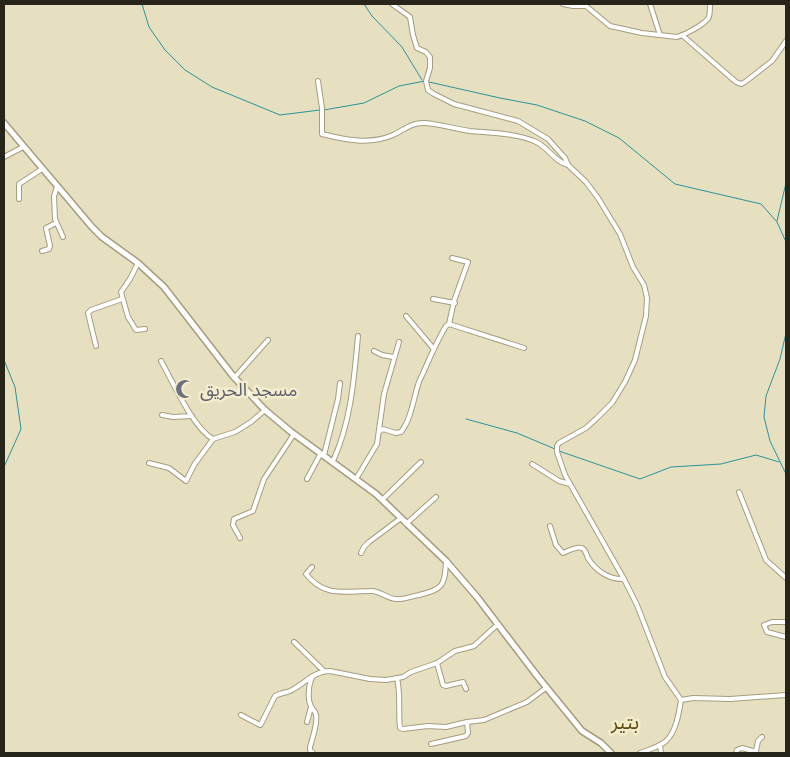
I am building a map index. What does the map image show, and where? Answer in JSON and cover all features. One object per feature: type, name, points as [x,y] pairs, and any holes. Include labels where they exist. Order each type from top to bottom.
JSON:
[{"type":"street","points":[[392,4],[410,17],[412,34],[417,48],[426,52],[430,57],[430,68],[426,81],[428,90],[454,104],[518,121],[548,139],[568,165],[586,182],[598,198],[620,234],[632,267],[644,285],[647,298],[646,316],[635,360],[626,382],[612,404],[590,424],[557,446],[561,466],[624,579],[640,613],[665,677],[681,700],[675,726],[668,739],[660,745],[640,753]]},
{"type":"street","points":[[563,4],[586,6],[610,26],[642,33],[677,37],[706,20],[709,16],[710,4]]},
{"type":"street","points":[[650,4],[660,35]]},
{"type":"street","points":[[682,35],[736,82],[741,84],[772,61],[786,41]]},
{"type":"street","points":[[318,81],[322,108],[322,134],[362,141],[388,137],[410,126],[423,123],[468,131],[495,132],[533,140],[548,150],[562,164],[568,165]]},
{"type":"street","points":[[4,123],[97,232],[138,263],[164,286],[254,400],[294,434],[382,500],[446,561],[477,597],[582,731],[611,753]]},
{"type":"street","points":[[4,157],[23,146]]},
{"type":"street","points":[[19,199],[19,184],[42,169]]},
{"type":"street","points":[[57,187],[54,196],[56,223],[63,237]]},
{"type":"street","points":[[42,251],[49,250],[50,246],[46,228],[56,223]]},
{"type":"street","points":[[380,431],[383,429],[396,433],[404,429],[419,380],[433,348],[449,324],[468,262],[452,258]]},
{"type":"street","points":[[138,263],[121,292],[128,317],[136,330],[145,329]]},
{"type":"street","points":[[96,346],[88,313],[91,310],[122,299]]},
{"type":"street","points":[[433,299],[455,303]]},
{"type":"street","points":[[406,316],[433,348]]},
{"type":"street","points":[[449,324],[524,348]]},
{"type":"street","points":[[332,461],[342,436],[353,392],[358,336]]},
{"type":"street","points":[[235,377],[268,340]]},
{"type":"street","points":[[356,479],[376,446],[380,431],[383,400],[393,357],[399,342]]},
{"type":"street","points":[[374,351],[393,357]]},
{"type":"street","points":[[161,361],[192,416],[209,437],[213,439]]},
{"type":"street","points":[[307,479],[323,454],[338,399],[340,383]]},
{"type":"street","points":[[149,463],[169,468],[186,481],[194,465],[213,439],[235,432],[265,410]]},
{"type":"street","points":[[162,415],[173,417],[192,416]]},
{"type":"street","points":[[240,538],[233,525],[234,519],[253,511],[264,479],[294,434]]},
{"type":"street","points":[[382,500],[421,462]]},
{"type":"street","points":[[532,464],[559,481],[570,484]]},
{"type":"street","points":[[738,492],[766,560],[786,578]]},
{"type":"street","points":[[406,524],[436,497]]},
{"type":"street","points":[[361,552],[370,541],[400,518]]},
{"type":"street","points":[[550,526],[556,544],[563,553],[582,548],[585,550],[588,558],[604,574],[612,578],[624,579]]},
{"type":"street","points":[[312,567],[306,574],[316,584],[326,590],[348,593],[376,591],[396,599],[428,592],[440,587],[444,580],[446,561]]},
{"type":"street","points":[[786,622],[772,622],[764,625],[767,632],[786,637]]},
{"type":"street","points":[[241,715],[260,725],[275,696],[290,691],[314,674],[324,671],[370,679],[398,678],[437,663],[455,651],[474,646],[498,624]]},
{"type":"street","points":[[294,642],[324,671]]},
{"type":"street","points":[[437,663],[443,685],[462,682],[466,689]]},
{"type":"street","points":[[313,753],[310,747],[316,718],[309,700],[310,681],[314,674]]},
{"type":"street","points":[[398,678],[400,728],[403,729],[428,726],[446,727],[492,718],[527,702],[547,687]]},
{"type":"street","points":[[681,700],[786,695]]},
{"type":"street","points":[[307,722],[311,707]]},
{"type":"street","points":[[431,744],[466,736],[468,733],[466,722]]},
{"type":"street","points":[[736,753],[737,750],[742,748],[756,750],[758,742],[762,737]]},
{"type":"street","points":[[660,745],[661,753]]},
{"type":"waterway","points":[[142,4],[149,27],[165,50],[185,70],[212,87],[280,115],[320,110]]},
{"type":"waterway","points":[[364,4],[372,16],[402,47],[422,80]]},
{"type":"waterway","points":[[324,110],[364,103],[399,86],[425,81]]},
{"type":"waterway","points":[[429,82],[537,105],[585,121],[619,138],[675,184],[761,204],[777,222],[786,242]]},
{"type":"waterway","points":[[777,221],[786,183]]},
{"type":"waterway","points":[[786,333],[780,359],[766,396],[764,417],[770,441],[786,474]]},
{"type":"waterway","points":[[4,360],[15,387],[21,429],[4,467]]},
{"type":"waterway","points":[[466,419],[517,433],[555,449]]},
{"type":"waterway","points":[[559,451],[640,479],[671,467],[721,464],[756,455],[779,462]]},
{"type":"place","name":"مسجد الحريق","points":[[185,389]]},
{"type":"district","name":"بتير","points":[[625,721]]}]
